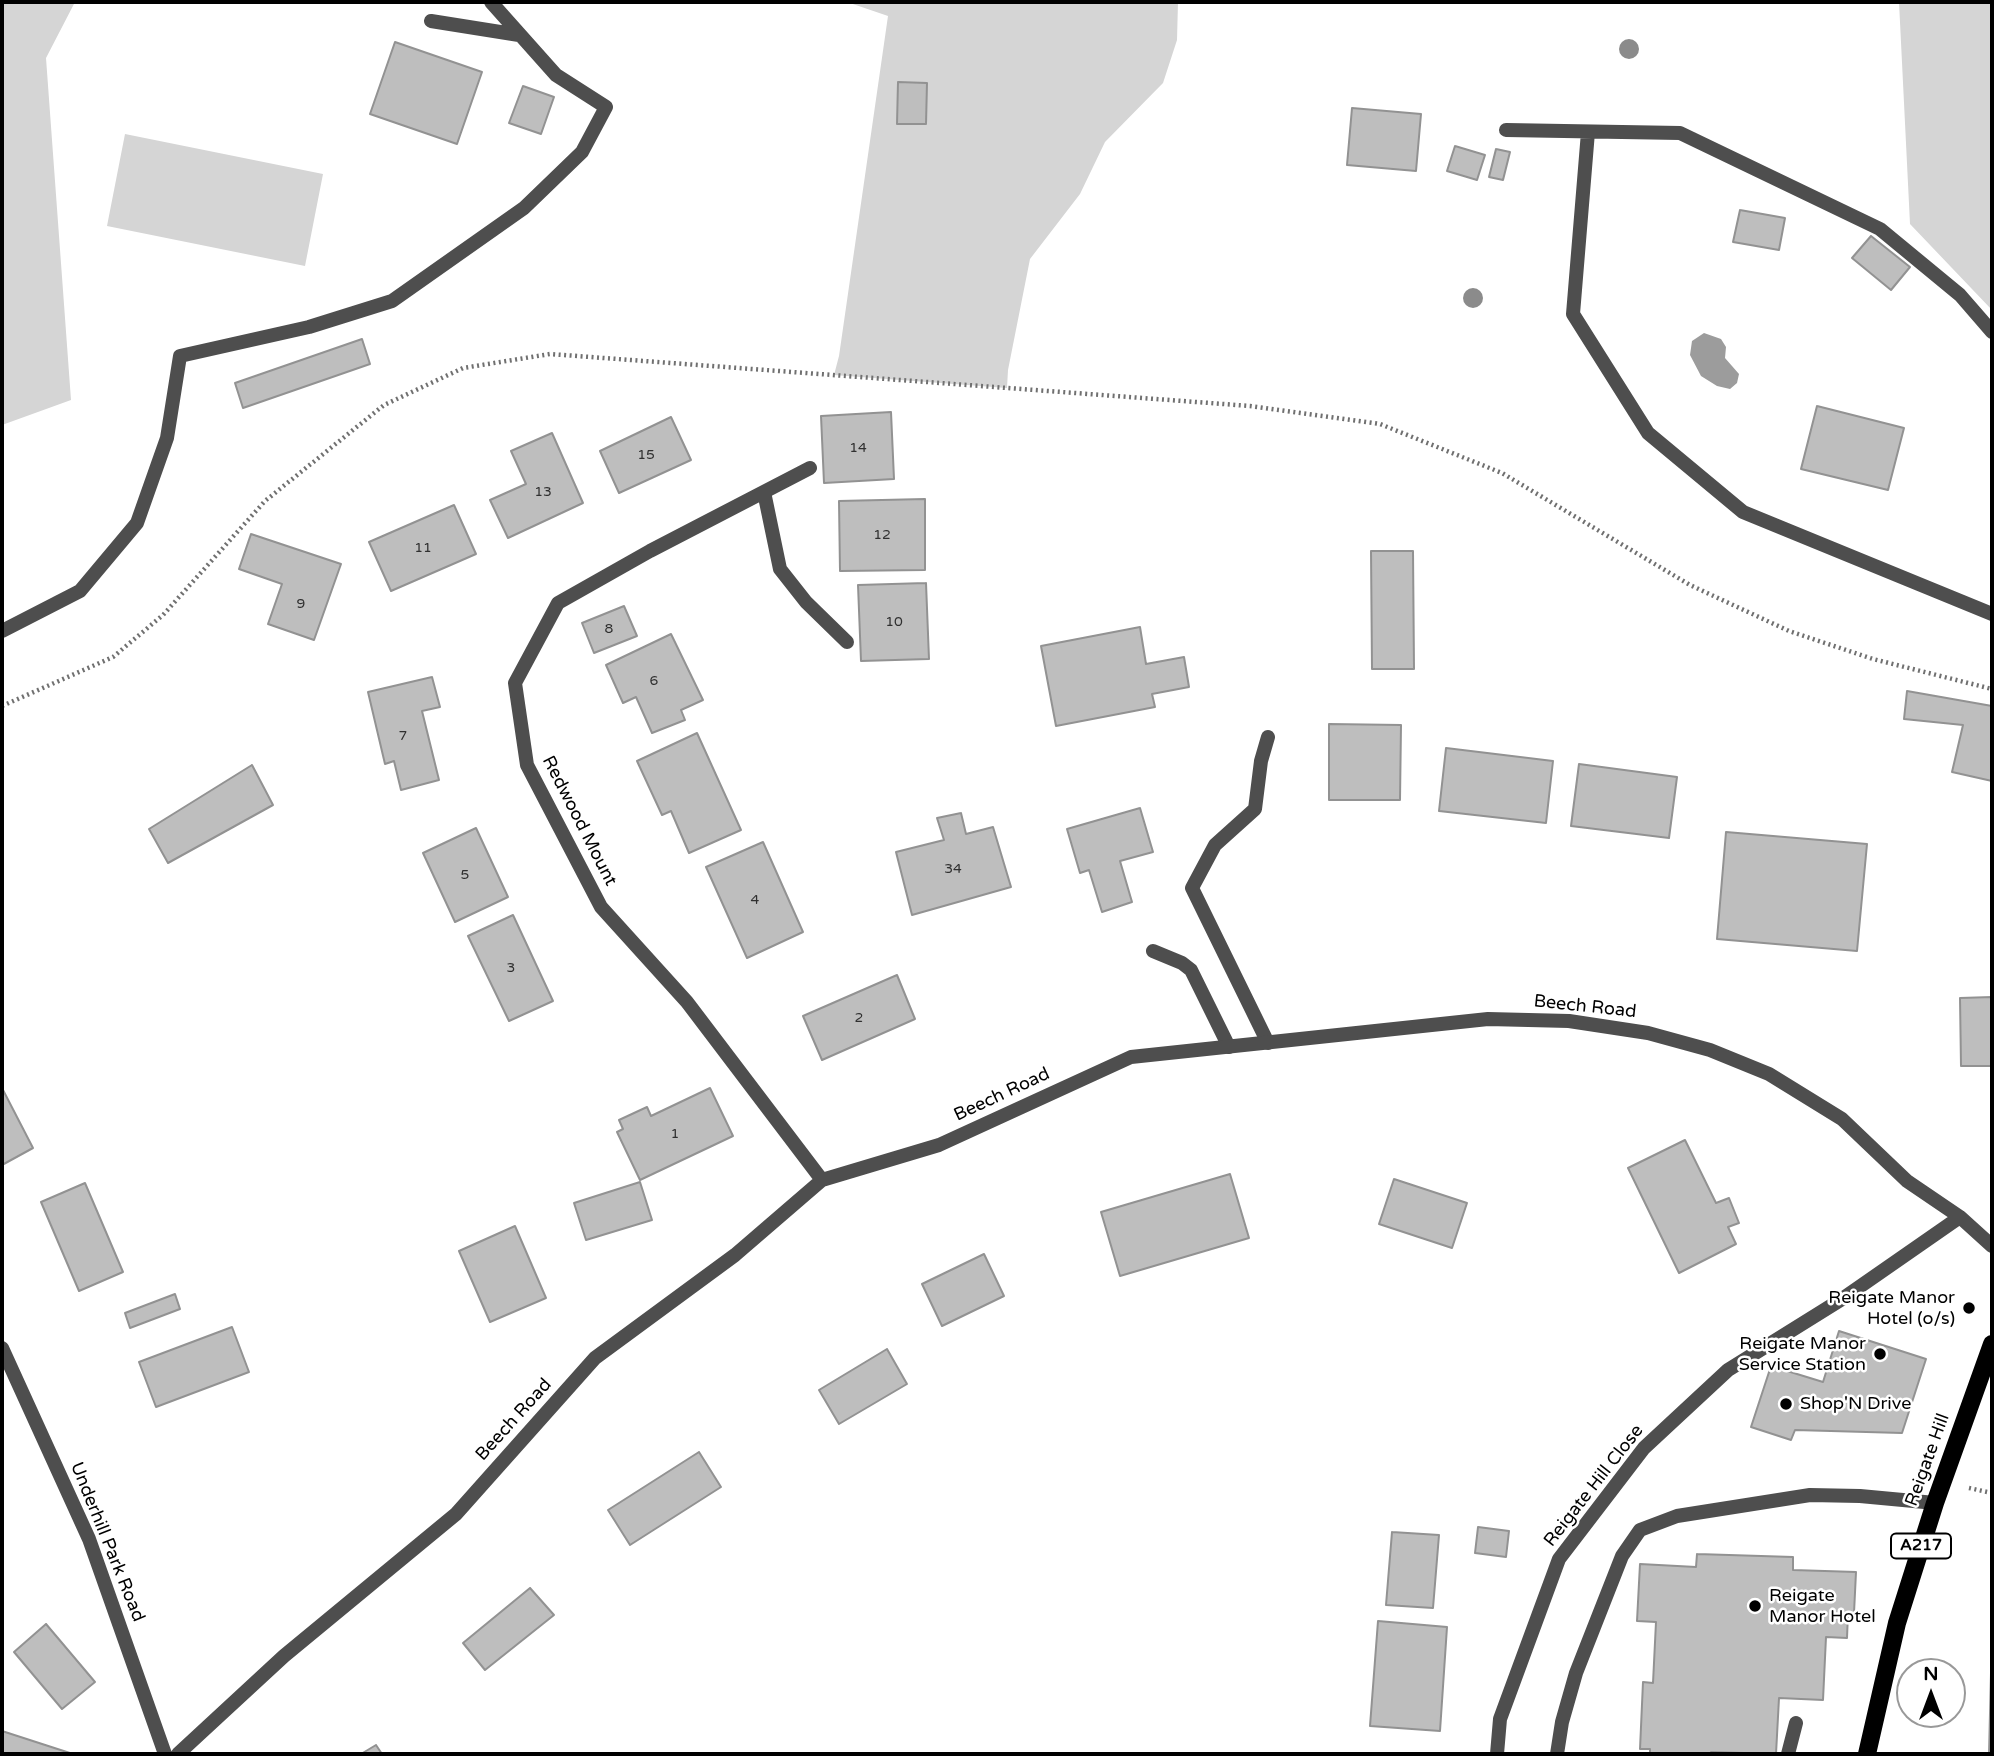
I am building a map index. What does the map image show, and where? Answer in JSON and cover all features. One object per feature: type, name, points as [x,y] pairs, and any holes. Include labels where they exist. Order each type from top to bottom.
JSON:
[{"type":"main road","name":"Reigate Hill","points":[[1867,1754],[1897,1623],[1935,1503],[1992,1344]]},
{"type":"street","points":[[2,631],[80,591],[137,523],[167,438],[180,356],[309,327],[391,302],[524,208],[582,152],[606,107],[556,75],[491,2]]},
{"type":"street","points":[[431,21],[519,35]]},
{"type":"street","points":[[1506,130],[1680,133],[1880,229],[1960,295],[1992,332]]},
{"type":"street","points":[[1588,132],[1573,314],[1648,433],[1743,512],[1992,614]]},
{"type":"street","name":"Redwood Mount","points":[[810,468],[650,551],[558,603],[514,683],[527,765],[601,907],[687,1002],[822,1180]]},
{"type":"street","points":[[764,492],[780,569],[806,602],[847,642]]},
{"type":"street","points":[[1268,737],[1261,761],[1255,809],[1215,845],[1192,888],[1268,1043]]},
{"type":"street","points":[[1153,951],[1182,963],[1191,971],[1229,1047]]},
{"type":"street","name":"Beech Road","points":[[178,1754],[284,1656],[456,1514],[595,1358],[734,1255],[822,1180],[939,1145],[1131,1057],[1488,1019],[1569,1021],[1648,1033],[1710,1049],[1769,1074],[1842,1119],[1907,1181],[1960,1217],[1992,1246]]},
{"type":"street","name":"Reigate Hill Close","points":[[1497,1754],[1500,1718],[1559,1559],[1644,1448],[1728,1370],[1842,1299],[1960,1217]]},
{"type":"street","name":"Underhill Park Road","points":[[2,1348],[89,1539],[165,1754]]},
{"type":"street","points":[[1557,1754],[1562,1721],[1576,1673],[1622,1556],[1640,1530],[1677,1516],[1810,1495],[1860,1496],[1935,1503]]},
{"type":"street","points":[[1788,1754],[1796,1723]]},
{"type":"path","points":[[2,706],[113,657],[163,615],[265,500],[384,405],[463,368],[550,354],[1250,406],[1380,424],[1502,473],[1690,585],[1789,631],[1872,659],[1992,689]]},
{"type":"shaded area","points":[[2,2],[75,2],[46,58],[71,400],[2,425]]},
{"type":"shaded area","points":[[847,2],[1178,2],[1177,40],[1163,83],[1105,142],[1080,194],[1030,259],[1008,370],[1007,388],[834,375],[839,356],[888,16]]},
{"type":"shaded area","points":[[1899,2],[1992,2],[1992,310],[1910,224]]},
{"type":"shaded area","points":[[125,134],[323,174],[305,266],[107,226]]},
{"type":"shaded area","points":[[1704,333],[1721,339],[1726,347],[1725,358],[1739,374],[1737,383],[1730,389],[1717,386],[1701,376],[1690,355],[1692,341]]},
{"type":"building","points":[[395,42],[482,72],[457,144],[370,114]]},
{"type":"building","points":[[898,82],[927,83],[926,124],[897,124]]},
{"type":"building","points":[[523,86],[554,97],[541,134],[509,123]]},
{"type":"building","points":[[1352,108],[1421,114],[1416,171],[1347,165]]},
{"type":"building","points":[[1455,146],[1485,155],[1477,180],[1447,171]]},
{"type":"building","points":[[1496,149],[1510,152],[1503,180],[1489,177]]},
{"type":"building","points":[[1740,210],[1785,218],[1779,250],[1733,242]]},
{"type":"building","points":[[1871,236],[1910,267],[1891,290],[1852,258]]},
{"type":"building","points":[[362,339],[370,364],[243,408],[235,383]]},
{"type":"building","points":[[1817,406],[1904,428],[1888,490],[1801,469]]},
{"type":"building","points":[[891,412],[894,479],[824,483],[821,416]]},
{"type":"building","points":[[671,417],[691,460],[619,493],[600,451]]},
{"type":"building","points":[[552,433],[583,503],[508,538],[490,500],[526,484],[511,451]]},
{"type":"building","points":[[925,499],[925,570],[840,571],[839,501]]},
{"type":"building","points":[[454,505],[476,554],[391,591],[369,542]]},
{"type":"building","points":[[251,534],[341,564],[314,640],[268,624],[282,584],[239,569]]},
{"type":"building","points":[[1371,551],[1413,551],[1414,669],[1372,669]]},
{"type":"building","points":[[926,583],[929,659],[861,661],[858,585]]},
{"type":"building","points":[[624,606],[637,636],[594,653],[582,623]]},
{"type":"building","points":[[1140,627],[1146,664],[1184,657],[1189,687],[1152,694],[1155,707],[1056,726],[1041,646]]},
{"type":"building","points":[[671,634],[703,700],[681,710],[685,720],[652,733],[636,697],[623,703],[606,665]]},
{"type":"building","points":[[432,677],[440,707],[422,711],[439,780],[401,790],[394,761],[385,764],[368,692]]},
{"type":"building","points":[[1907,691],[1992,706],[1992,781],[1952,772],[1963,725],[1904,719]]},
{"type":"building","points":[[1329,724],[1401,725],[1400,800],[1329,800]]},
{"type":"building","points":[[697,733],[741,830],[689,853],[671,811],[662,815],[637,761]]},
{"type":"building","points":[[1446,748],[1553,761],[1546,823],[1439,811]]},
{"type":"building","points":[[1579,764],[1677,777],[1669,838],[1571,826]]},
{"type":"building","points":[[252,765],[273,805],[168,863],[149,829]]},
{"type":"building","points":[[1140,808],[1153,852],[1120,861],[1132,902],[1102,912],[1089,870],[1080,873],[1067,829]]},
{"type":"building","points":[[961,813],[966,834],[993,827],[1011,887],[912,915],[896,852],[944,840],[937,818]]},
{"type":"building","points":[[476,828],[508,897],[455,922],[423,853]]},
{"type":"building","points":[[1726,832],[1867,844],[1857,951],[1717,939]]},
{"type":"building","points":[[763,842],[803,932],[747,958],[706,867]]},
{"type":"building","points":[[513,915],[553,1001],[509,1021],[468,936]]},
{"type":"building","points":[[897,975],[915,1019],[822,1060],[803,1016]]},
{"type":"building","points":[[1992,997],[1992,1066],[1961,1066],[1960,998]]},
{"type":"building","points":[[2,1088],[33,1148],[2,1165]]},
{"type":"building","points":[[710,1088],[733,1136],[640,1180],[617,1132],[623,1129],[619,1120],[647,1107],[651,1116]]},
{"type":"building","points":[[1685,1140],[1716,1203],[1729,1198],[1739,1223],[1728,1227],[1736,1244],[1679,1273],[1628,1168]]},
{"type":"building","points":[[1230,1174],[1249,1238],[1120,1276],[1101,1212]]},
{"type":"building","points":[[1394,1179],[1467,1203],[1452,1248],[1379,1224]]},
{"type":"building","points":[[640,1182],[652,1220],[586,1240],[574,1203]]},
{"type":"building","points":[[85,1183],[123,1272],[79,1291],[41,1202]]},
{"type":"building","points":[[515,1226],[546,1298],[490,1322],[459,1251]]},
{"type":"building","points":[[984,1254],[1004,1296],[942,1326],[922,1284]]},
{"type":"building","points":[[175,1294],[180,1309],[130,1328],[125,1313]]},
{"type":"building","points":[[232,1327],[249,1372],[156,1407],[139,1362]]},
{"type":"building","points":[[1839,1331],[1926,1359],[1902,1433],[1795,1430],[1791,1440],[1751,1427],[1771,1366],[1823,1382]]},
{"type":"building","points":[[887,1349],[907,1384],[839,1424],[819,1390]]},
{"type":"building","points":[[699,1452],[721,1487],[630,1545],[608,1510]]},
{"type":"building","points":[[1478,1527],[1509,1531],[1506,1557],[1475,1553]]},
{"type":"building","points":[[1392,1532],[1439,1535],[1433,1608],[1386,1605]]},
{"type":"building","points":[[1697,1554],[1793,1557],[1793,1570],[1856,1572],[1854,1613],[1848,1613],[1847,1638],[1826,1637],[1823,1700],[1779,1698],[1776,1754],[1650,1754],[1650,1749],[1640,1749],[1643,1682],[1653,1683],[1656,1622],[1637,1621],[1640,1564],[1696,1567]]},
{"type":"building","points":[[530,1588],[554,1615],[485,1670],[463,1643]]},
{"type":"building","points":[[1378,1621],[1447,1627],[1440,1731],[1370,1726]]},
{"type":"building","points":[[46,1624],[95,1682],[62,1709],[14,1652]]},
{"type":"building","points":[[1991,1673],[1992,1754],[1989,1754]]},
{"type":"building","points":[[2,1731],[73,1754],[2,1754]]},
{"type":"building","points":[[376,1745],[382,1754],[361,1754]]},
{"type":"place","name":"Reigate Manor Hotel (o/s)","points":[[1969,1308]]},
{"type":"place","name":"Reigate Manor Service Station","points":[[1880,1354]]},
{"type":"place","name":"Shop'N Drive","points":[[1786,1404]]},
{"type":"place","name":"Reigate Manor Hotel","points":[[1755,1606]]}]
